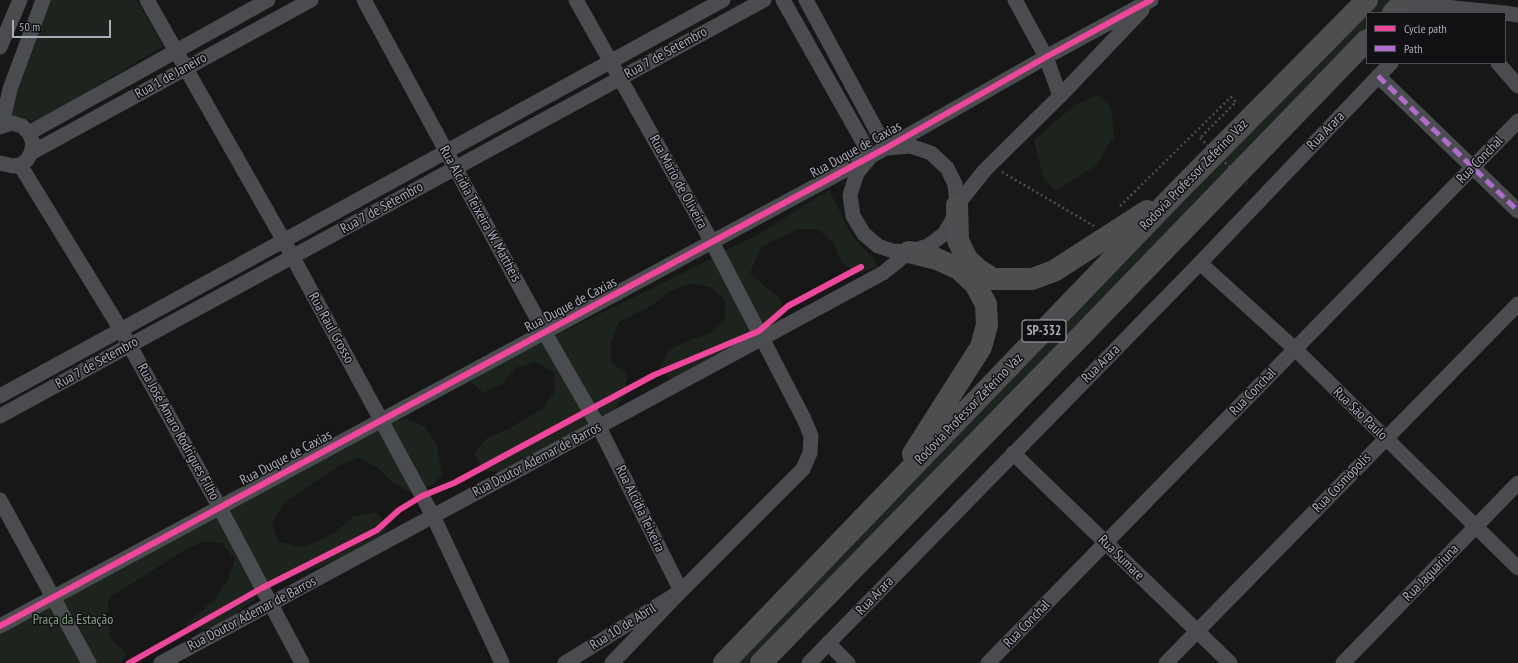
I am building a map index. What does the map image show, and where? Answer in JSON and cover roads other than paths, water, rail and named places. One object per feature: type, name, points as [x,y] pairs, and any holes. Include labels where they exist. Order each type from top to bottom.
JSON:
[{"type":"highway","name":"Rodovia Professor Zeferino Vaz","points":[[724,663],[1178,191],[1367,0]]},
{"type":"highway","points":[[1394,12],[1406,0]]},
{"type":"highway","name":"Rodovia Professor Zeferino Vaz","points":[[761,663],[1078,339],[1366,41]]},
{"type":"highway","points":[[957,205],[958,240],[967,259],[979,270],[993,279],[1032,279],[1054,271],[1178,191]]},
{"type":"highway","points":[[883,499],[980,347],[986,325],[986,304],[975,284],[959,269],[938,259],[909,252]]},
{"type":"street","points":[[0,46],[20,0]]},
{"type":"street","points":[[31,153],[33,143],[30,133],[22,126],[12,123],[1,126],[5,87],[44,0]]},
{"type":"street","name":"Rua Raul Grosso","points":[[147,0],[284,241],[434,516],[502,663]]},
{"type":"street","name":"Rua 1 de Janeiro","points":[[30,133],[268,0]]},
{"type":"street","name":"Rua 1 de Janeiro","points":[[6,165],[27,160],[31,153],[310,0]]},
{"type":"street","name":"Rua Alcidia Teixeira W. Mattheis","points":[[364,0],[545,333],[599,427]]},
{"type":"street","name":"Rua Mário de Oliveira","points":[[576,0],[712,242],[763,338],[811,436],[810,453],[803,470],[681,591]]},
{"type":"street","name":"Rua 7 de Setembro","points":[[0,396],[723,0]]},
{"type":"street","name":"Rua 7 de Setembro","points":[[0,416],[764,0]]},
{"type":"street","points":[[783,0],[871,156],[857,173],[854,180],[850,195],[853,216],[864,234],[878,246],[893,251],[909,252],[928,246],[944,234],[952,221],[957,205],[955,184],[947,168],[931,153],[910,146],[886,148],[806,0]]},
{"type":"street","points":[[1015,0],[1046,57],[1060,96]]},
{"type":"street","points":[[957,205],[990,166],[1060,96],[1151,0]]},
{"type":"street","name":"Rua Duque de Caxias","points":[[0,626],[886,148],[1046,57],[1151,0]]},
{"type":"street","points":[[1402,12],[1417,6],[1493,12]]},
{"type":"street","points":[[1506,13],[1518,15]]},
{"type":"street","name":"Rua Arara","points":[[809,663],[1200,263],[1390,64]]},
{"type":"street","points":[[1499,64],[1518,86]]},
{"type":"street","points":[[1378,76],[1518,211]]},
{"type":"street","name":"Rua Conchal","points":[[988,663],[1518,121]]},
{"type":"street","name":"Rua José Amaro Rodrigues Filho","points":[[6,165],[130,345],[220,508],[302,663]]},
{"type":"street","name":"Rua Doutor Ademar de Barros","points":[[161,663],[883,273],[909,252]]},
{"type":"street","name":"Rua São Paulo","points":[[1200,263],[1295,350],[1518,568]]},
{"type":"street","name":"Rua Cosmópolis","points":[[1166,663],[1518,304]]},
{"type":"street","name":"Rua Alcidia Teixeira","points":[[599,427],[681,591]]},
{"type":"street","name":"Rua Sumare","points":[[1013,453],[1230,663]]},
{"type":"street","name":"Rua Jaguariuna","points":[[1343,663],[1518,483]]},
{"type":"street","points":[[0,500],[89,663]]},
{"type":"street","points":[[612,663],[681,591]]},
{"type":"street","name":"Rua 10 de Abril","points":[[565,663],[681,591]]},
{"type":"street","points":[[828,643],[848,663]]},
{"type":"park label","name":"Praça da Estação","points":[[73,620]]}]
